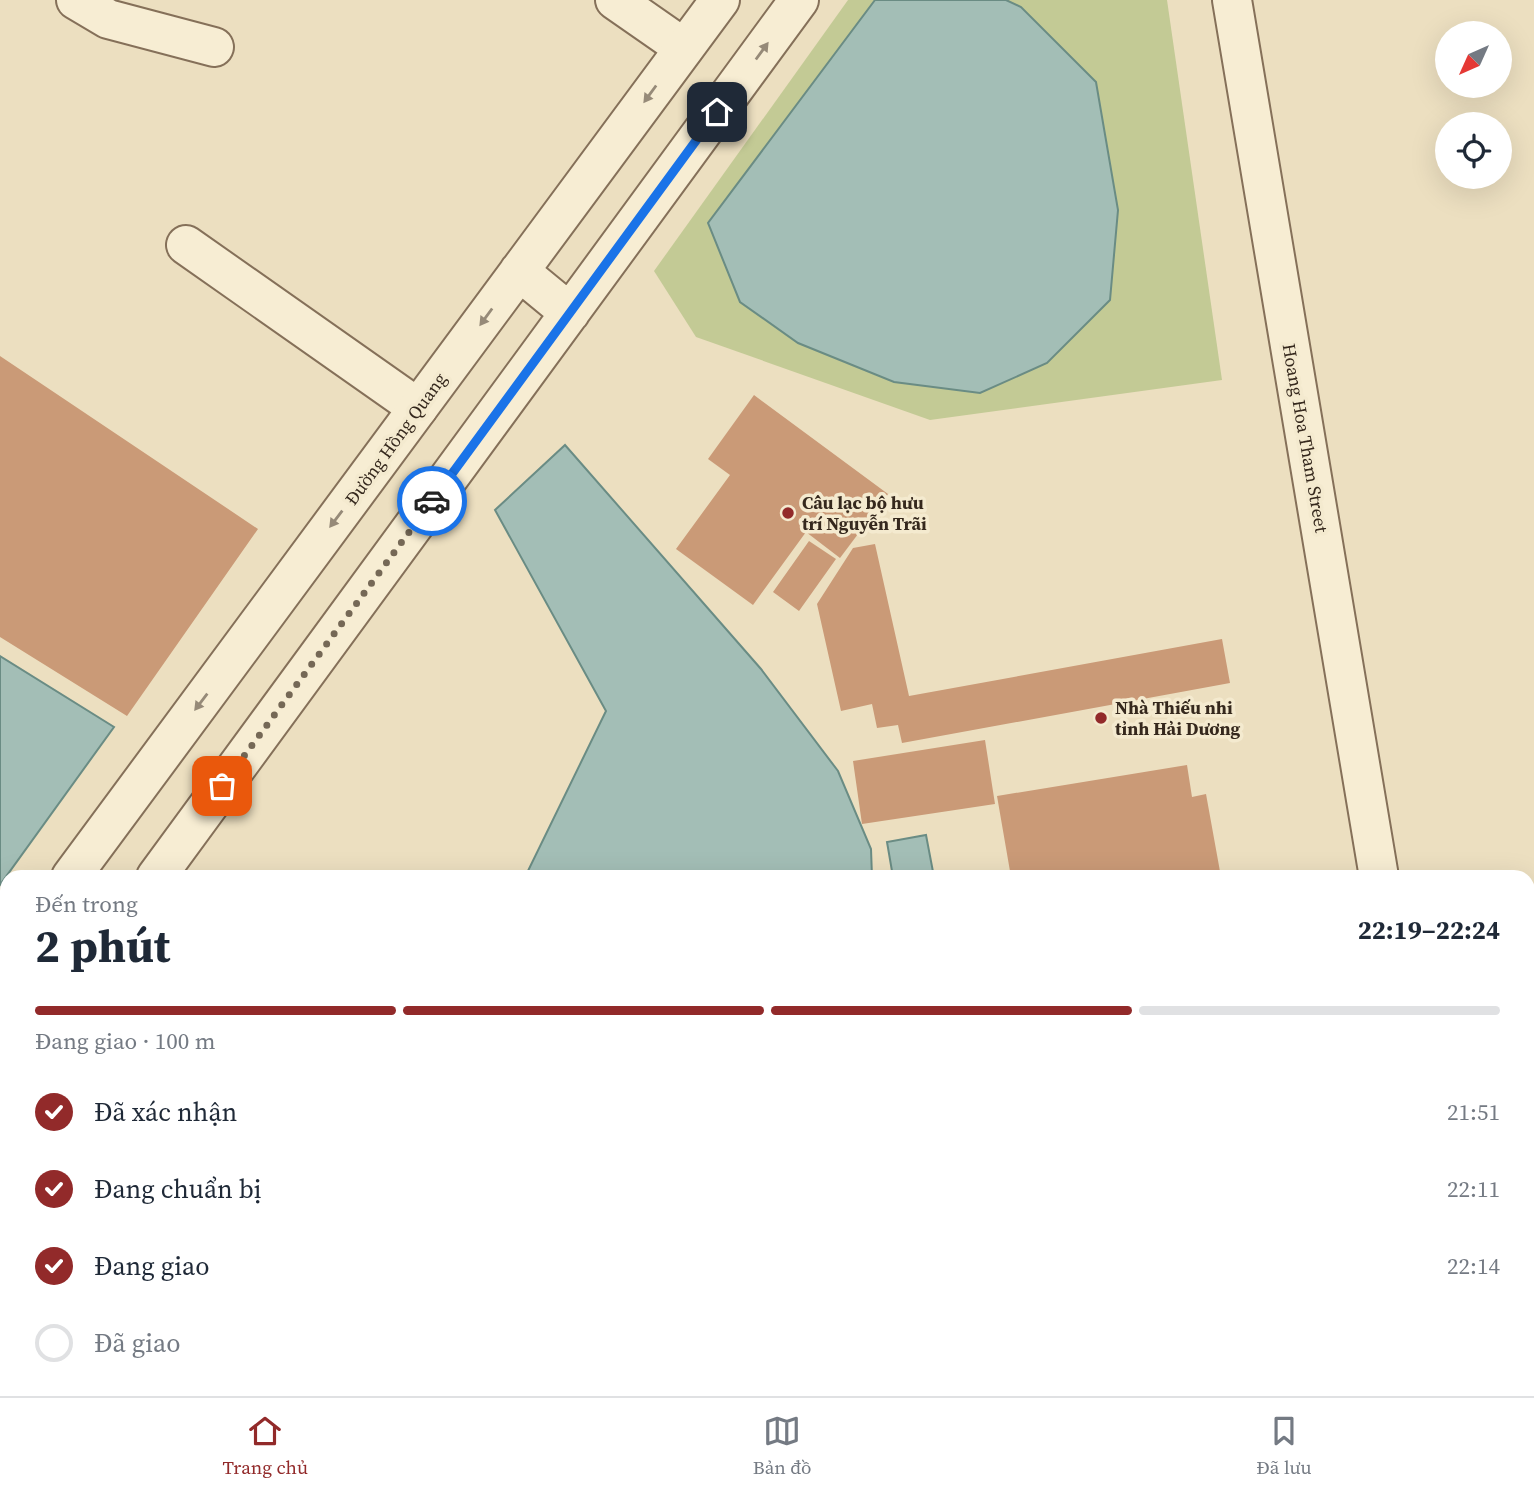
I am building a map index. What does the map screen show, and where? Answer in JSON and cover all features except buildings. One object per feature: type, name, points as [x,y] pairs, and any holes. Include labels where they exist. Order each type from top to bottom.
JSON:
[{"type":"street","points":[[76,0],[108,19],[214,47]]},
{"type":"street","points":[[615,0],[684,48]]},
{"type":"street","name":"Đường Hồng Quang","points":[[76,870],[720,0]]},
{"type":"street","points":[[161,870],[799,0]]},
{"type":"street","name":"Hoang Hoa Tham Street","points":[[1232,0],[1377,870]]},
{"type":"street","points":[[186,245],[418,408]]},
{"type":"street","points":[[519,271],[570,313]]},
{"type":"green space","points":[[848,0],[1167,0],[1222,380],[930,420],[696,337],[654,271]]},
{"type":"water","points":[[875,0],[1006,0],[1021,7],[1096,82],[1118,210],[1110,300],[1047,363],[980,393],[894,382],[798,343],[740,302],[708,223]]},
{"type":"water","points":[[565,445],[761,669],[838,771],[871,849],[872,870],[528,870],[606,711],[495,510]]},
{"type":"water","points":[[0,656],[114,727],[11,870],[0,870]]},
{"type":"water","points":[[926,835],[933,870],[892,870],[887,842]]},
{"type":"way so far","points":[[222,786],[432,501]]},
{"type":"place","name":"Câu lạc bộ hưu trí Nguyễn Trãi","points":[[788,513]]},
{"type":"place","name":"Nhà Thiếu nhi tỉnh Hải Dương","points":[[1101,718]]},
{"type":"route","points":[[432,501],[717,112]]}]
